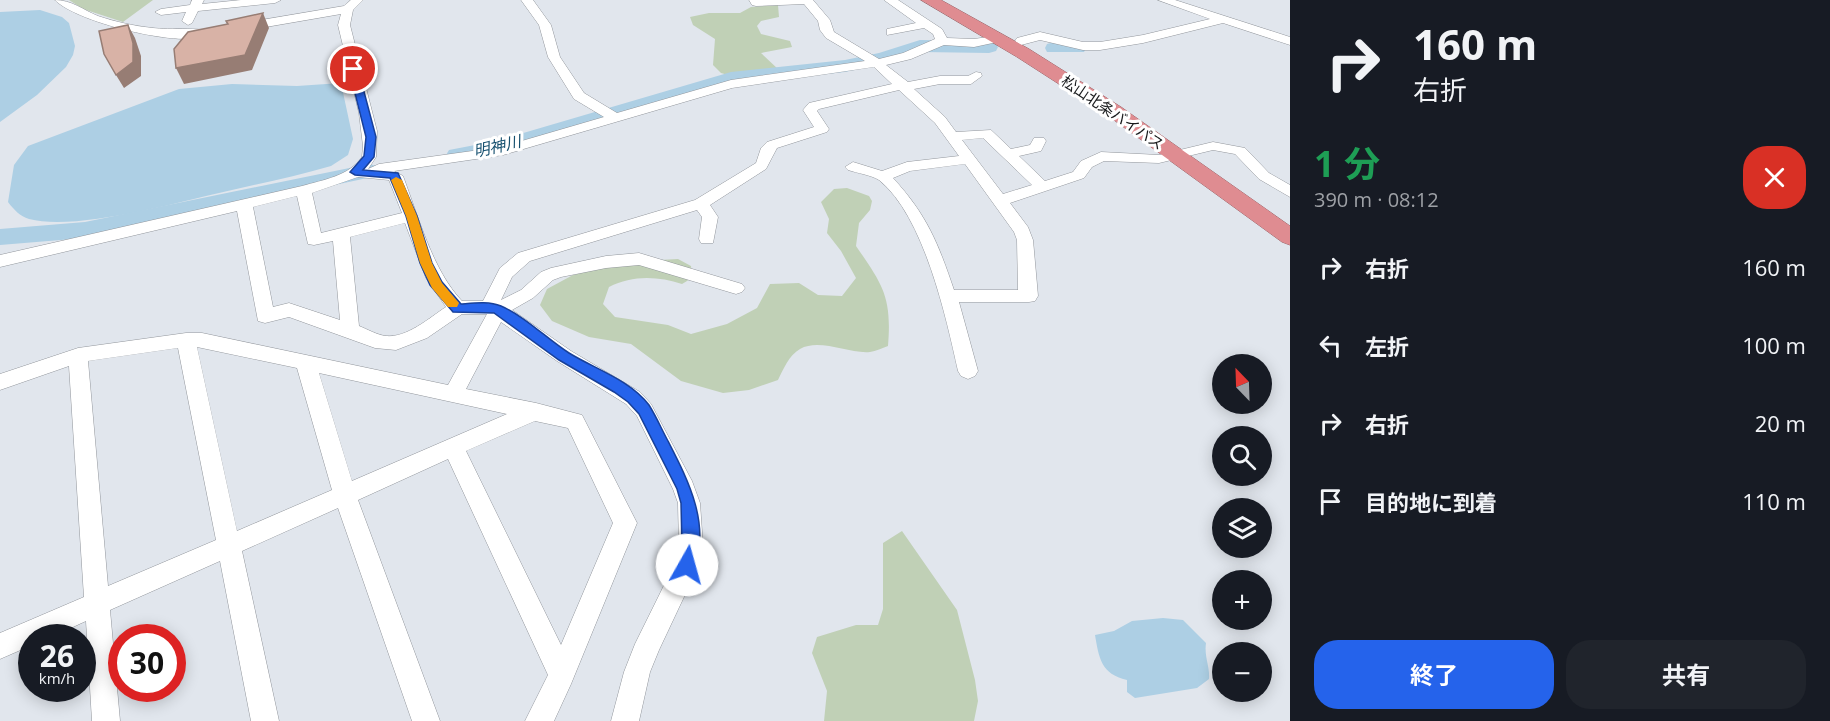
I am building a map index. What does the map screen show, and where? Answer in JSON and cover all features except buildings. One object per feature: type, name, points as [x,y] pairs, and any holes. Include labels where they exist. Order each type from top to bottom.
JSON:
[{"type":"highway","name":"松山北条バイパス","points":[[929,0],[998,38],[1290,220]]},
{"type":"highway","name":"松山北条バイパス","points":[[946,0],[1021,41],[1183,152],[1290,237]]},
{"type":"street","points":[[61,0],[101,20],[143,30],[178,34],[208,33],[343,5],[347,46],[371,137],[369,157],[355,172]]},
{"type":"street","points":[[161,12],[196,4],[275,0]]},
{"type":"street","points":[[527,0],[545,25],[554,57],[579,96],[615,118]]},
{"type":"street","points":[[755,0],[756,3],[807,0],[824,20],[826,30],[830,35],[877,63],[940,120],[1002,200],[1022,231],[1025,240],[1029,296],[947,296]]},
{"type":"street","points":[[890,0],[938,32],[935,44]]},
{"type":"street","points":[[1164,0],[1290,41]]},
{"type":"street","points":[[236,19],[241,3]]},
{"type":"street","points":[[188,21],[196,4]]},
{"type":"street","points":[[1021,41],[1040,36],[1083,46],[1100,46],[1143,39],[1220,20]]},
{"type":"street","points":[[891,32],[926,24]]},
{"type":"street","points":[[0,261],[304,190],[355,172],[503,152],[731,84],[877,63],[907,56],[935,44],[974,43],[998,38]]},
{"type":"street","points":[[453,394],[494,309],[503,274],[524,257],[701,204],[761,166],[768,148],[772,145],[822,129],[810,113],[814,106],[904,86],[940,80],[971,80],[976,76]]},
{"type":"street","points":[[953,137],[986,133],[1043,187]]},
{"type":"street","points":[[1006,154],[1036,148],[1039,141]]},
{"type":"street","points":[[1002,200],[1079,176],[1086,164],[1101,156],[1159,159],[1213,146],[1240,151],[1264,176],[1290,192]]},
{"type":"street","points":[[883,176],[907,167],[969,159]]},
{"type":"street","points":[[853,167],[883,176],[909,205],[921,225],[947,296],[969,371]]},
{"type":"street","points":[[355,172],[394,176],[436,285],[458,308]]},
{"type":"street","points":[[304,190],[314,240],[411,216]]},
{"type":"street","points":[[244,204],[266,316],[289,310],[350,330],[382,344],[396,343],[420,333],[458,308],[494,309],[527,294],[547,276],[606,262],[639,259],[736,288]]},
{"type":"street","points":[[701,204],[710,217],[707,239]]},
{"type":"street","points":[[340,233],[350,330]]},
{"type":"street","points":[[494,309],[564,356],[633,398],[644,410],[684,488],[689,503],[691,546],[687,565],[648,644],[637,672],[625,721]]},
{"type":"street","points":[[186,340],[265,721]]},
{"type":"street","points":[[0,382],[78,355],[186,340],[202,340],[575,421],[625,523],[562,675],[539,721]]},
{"type":"street","points":[[78,355],[106,721]]},
{"type":"street","points":[[306,364],[345,495],[426,721]]},
{"type":"street","points":[[0,646],[536,411]]},
{"type":"street","points":[[454,448],[562,675]]},
{"type":"green space","points":[[69,0],[153,0],[123,22],[83,9]]},
{"type":"green space","points":[[778,5],[779,17],[761,21],[757,26],[761,34],[790,41],[792,47],[761,53],[779,70],[728,75],[721,73],[713,65],[715,39],[693,25],[690,17],[709,13],[740,13],[751,7]]},
{"type":"green space","points":[[847,188],[869,196],[872,201],[870,210],[859,223],[856,246],[884,292],[888,315],[888,346],[870,352],[861,352],[825,346],[808,346],[793,355],[778,380],[749,390],[723,393],[681,381],[631,344],[589,337],[552,321],[540,305],[547,289],[573,275],[641,261],[678,259],[691,266],[692,278],[682,284],[654,278],[627,280],[609,287],[603,304],[615,317],[668,325],[691,334],[727,324],[757,308],[770,284],[799,283],[818,295],[842,296],[856,278],[841,251],[827,233],[829,219],[821,202],[834,189]]},
{"type":"green space","points":[[902,531],[957,610],[975,680],[978,701],[974,721],[824,721],[827,691],[812,653],[817,637],[856,625],[878,625],[883,609],[883,543]]},
{"type":"water","points":[[40,10],[62,17],[69,23],[75,46],[73,55],[66,67],[37,95],[0,122],[0,12]]},
{"type":"water","points":[[341,83],[353,139],[348,155],[331,166],[123,215],[71,222],[29,219],[17,212],[8,202],[14,165],[28,146],[179,89],[232,84],[297,86]]},
{"type":"water","points":[[1163,618],[1183,620],[1206,643],[1209,679],[1197,688],[1135,698],[1127,692],[1127,680],[1112,674],[1103,664],[1095,635],[1114,631],[1132,621]]},
{"type":"waterway","name":"明神川","points":[[457,155],[499,147],[731,78],[845,66],[883,58],[920,46],[989,47]]},
{"type":"waterway","name":"明神川","points":[[1054,48],[1077,48]]},
{"type":"waterway","name":"明神川","points":[[0,237],[85,230],[369,171]]},
{"type":"slow traffic","points":[[396,180],[436,285],[452,303]]},
{"type":"route","points":[[353,69],[371,137],[369,157],[355,172],[394,176],[436,285],[458,308],[489,307],[498,310],[564,356],[619,388],[644,410],[684,488],[689,503],[691,546],[687,565]]}]
